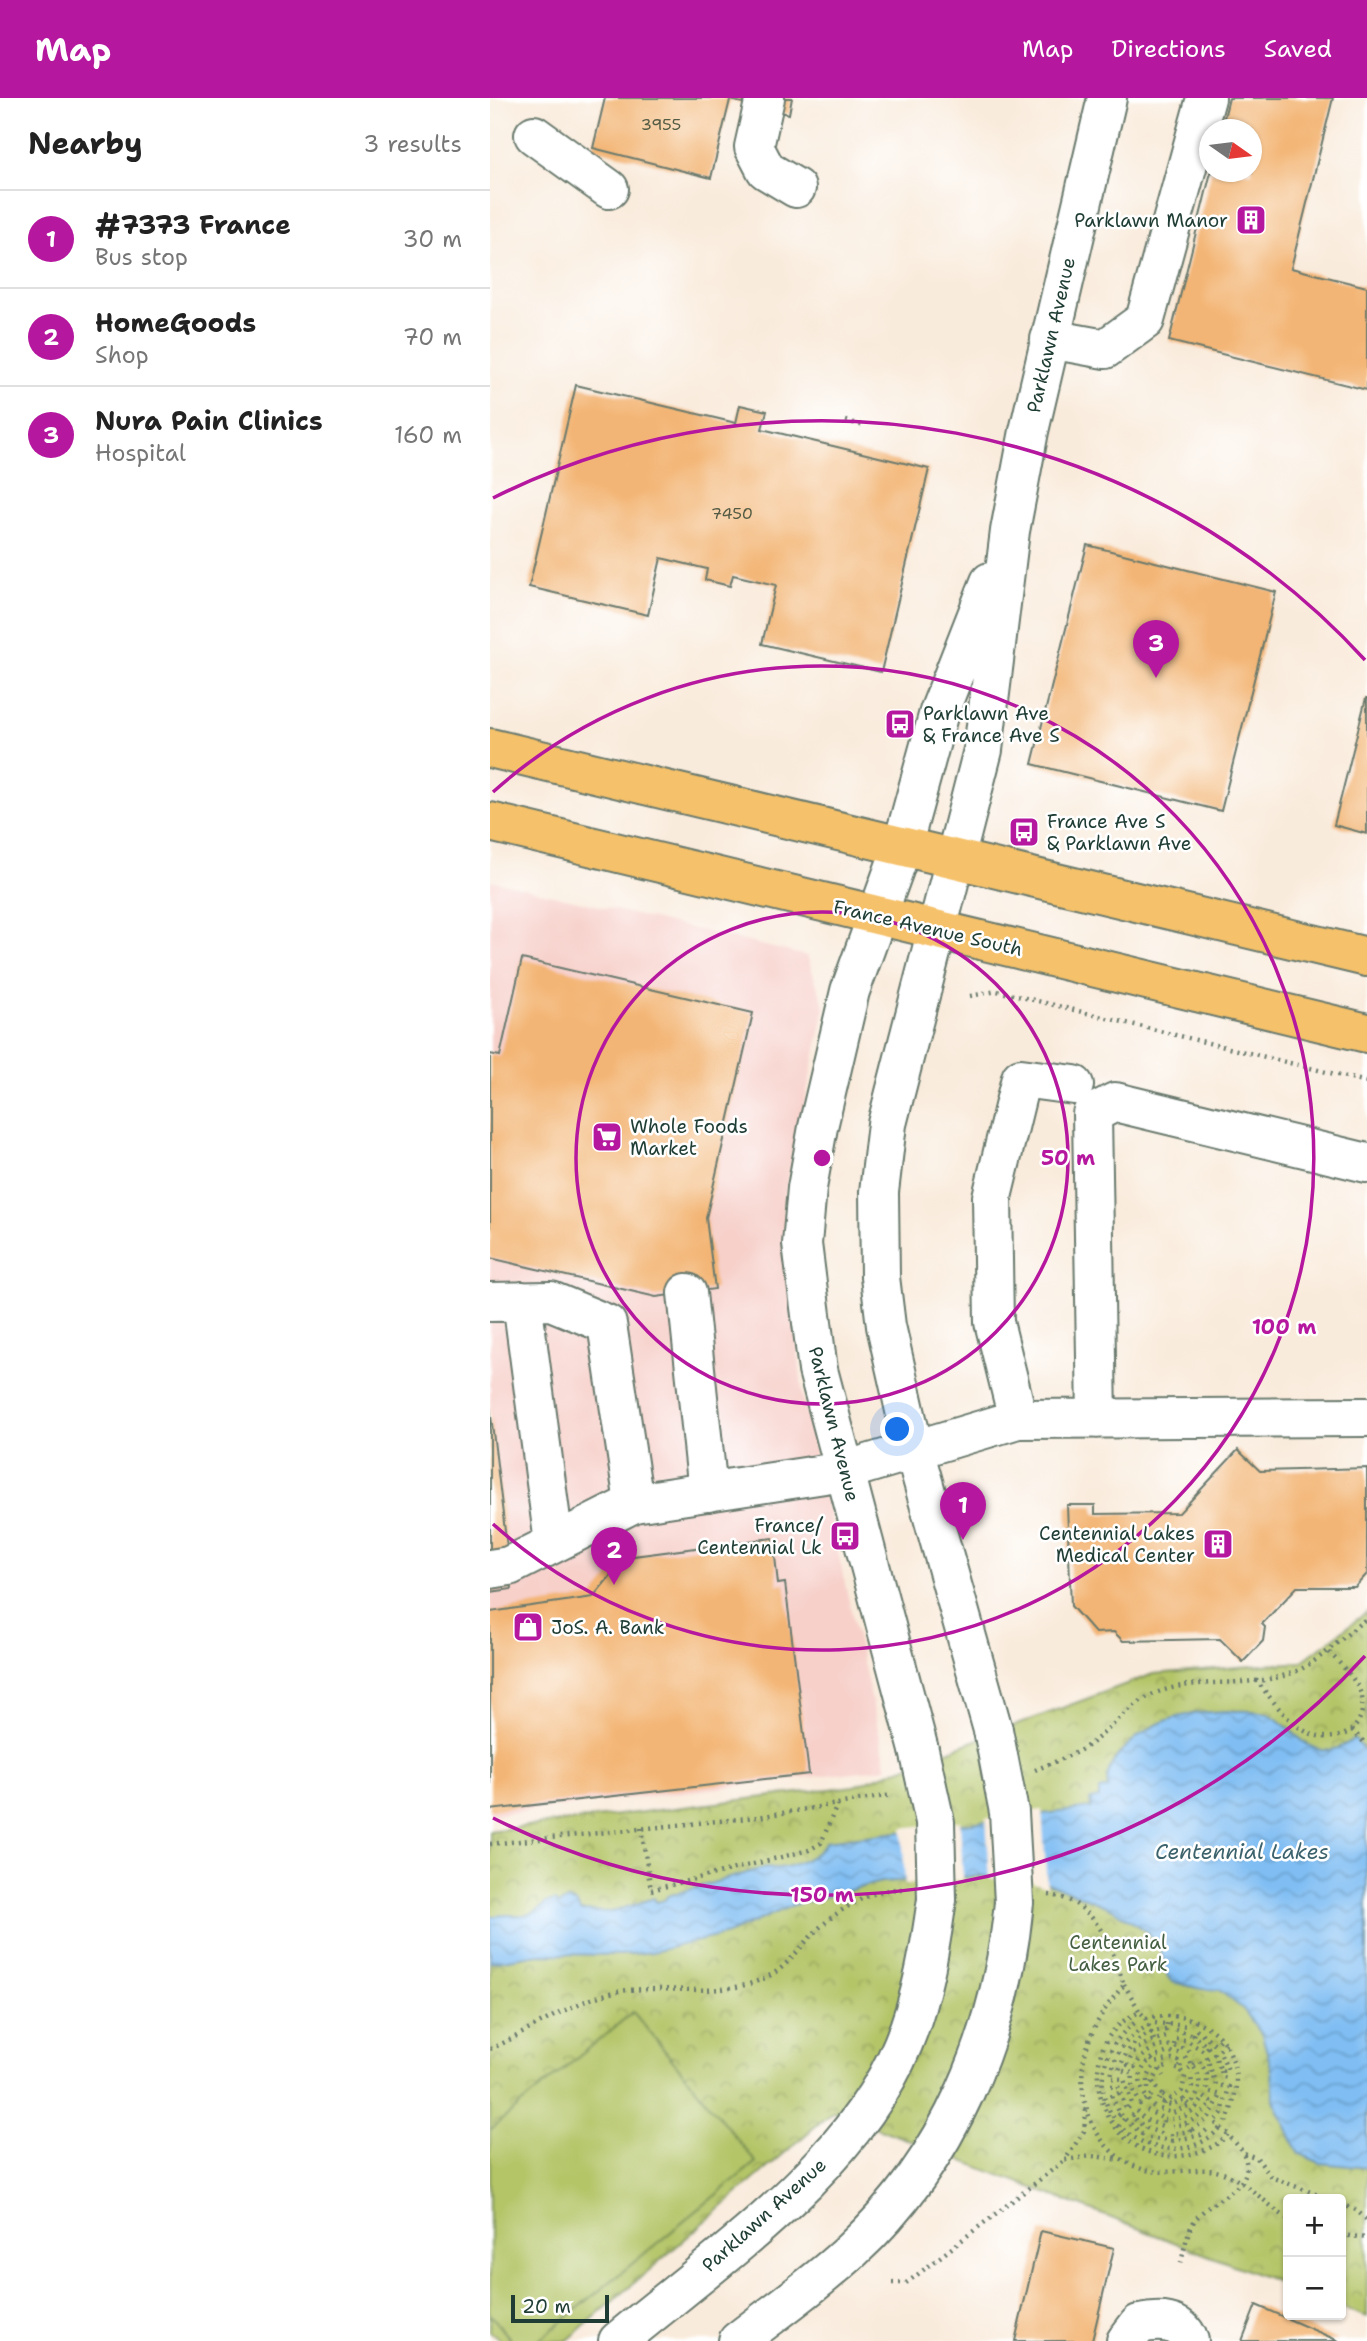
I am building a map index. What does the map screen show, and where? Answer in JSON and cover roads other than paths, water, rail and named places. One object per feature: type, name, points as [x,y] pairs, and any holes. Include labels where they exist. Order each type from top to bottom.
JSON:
[{"type":"main road","points":[[490,748],[1367,957]]},
{"type":"main road","name":"France Avenue South","points":[[490,822],[1367,1033]]},
{"type":"street","points":[[765,98],[754,147],[766,170],[796,188]]},
{"type":"street","name":"Parklawn Avenue","points":[[738,2341],[851,2252],[893,2207],[956,2114],[996,2013],[1009,1952],[1014,1902],[1009,1812],[993,1730],[914,1450],[886,1326],[878,1233],[887,1124],[983,750],[1010,531],[1050,339],[1107,98]]},
{"type":"street","points":[[1050,339],[1105,349],[1145,320],[1206,98]]},
{"type":"street","points":[[534,135],[609,189]]},
{"type":"street","name":"Parklawn Avenue","points":[[618,2341],[785,2201],[838,2148],[878,2095],[903,2045],[921,1993],[937,1899],[935,1822],[919,1750],[818,1370],[802,1244],[807,1188],[850,991],[902,847],[939,712],[1010,531]]},
{"type":"street","points":[[1018,1419],[994,1322],[992,1197],[1021,1078],[1074,1086]]},
{"type":"street","points":[[1097,1419],[1093,1114],[1115,1102],[1367,1163]]},
{"type":"street","points":[[687,1293],[708,1492]]},
{"type":"street","points":[[554,1544],[506,1302],[551,1300],[607,1324],[634,1503]]},
{"type":"street","points":[[490,1569],[509,1566],[634,1503],[844,1471],[1018,1419],[1367,1417]]},
{"type":"street","points":[[1126,2341],[1139,2324],[1156,2321],[1173,2323],[1186,2333],[1189,2341]]},
{"type":"water","name":"Centennial Lakes","points":[[1226,1711],[1269,1714],[1319,1750],[1341,1747],[1354,1739],[1367,1752],[1367,2168],[1320,2163],[1298,2153],[1274,2100],[1272,2070],[1262,2035],[1243,2009],[1219,1990],[1173,1982],[1167,1976],[1160,1948],[1147,1932],[1111,1908],[1045,1882],[983,1876],[881,1882],[793,1905],[728,1934],[652,1952],[621,1955],[539,1954],[490,1962],[490,1917],[497,1915],[526,1915],[546,1903],[555,1901],[558,1905],[568,1900],[577,1904],[580,1911],[612,1912],[654,1898],[656,1902],[665,1900],[667,1896],[767,1867],[791,1865],[809,1858],[826,1841],[1091,1808],[1090,1800],[1099,1798],[1099,1790],[1108,1788],[1108,1774],[1114,1761],[1144,1732],[1181,1716]]},
{"type":"place","name":"Parklawn Manor","points":[[1251,220]]},
{"type":"place","name":"Nura Pain Clinics","points":[[1156,678]]},
{"type":"place","name":"Parklawn Ave & France Ave S","points":[[900,724]]},
{"type":"place","name":"France Ave S & Parklawn Ave","points":[[1024,832]]},
{"type":"place","name":"Whole Foods Market","points":[[607,1137]]},
{"type":"place","name":"France/ Centennial Lk","points":[[845,1536]]},
{"type":"place","name":"#7373 France","points":[[963,1540]]},
{"type":"place","name":"Centennial Lakes Medical Center","points":[[1218,1544]]},
{"type":"place","name":"HomeGoods","points":[[614,1585]]},
{"type":"place","name":"JoS. A. Bank","points":[[528,1627]]},
{"type":"park label","name":"Centennial Lakes Park","points":[[1118,1953]]}]
